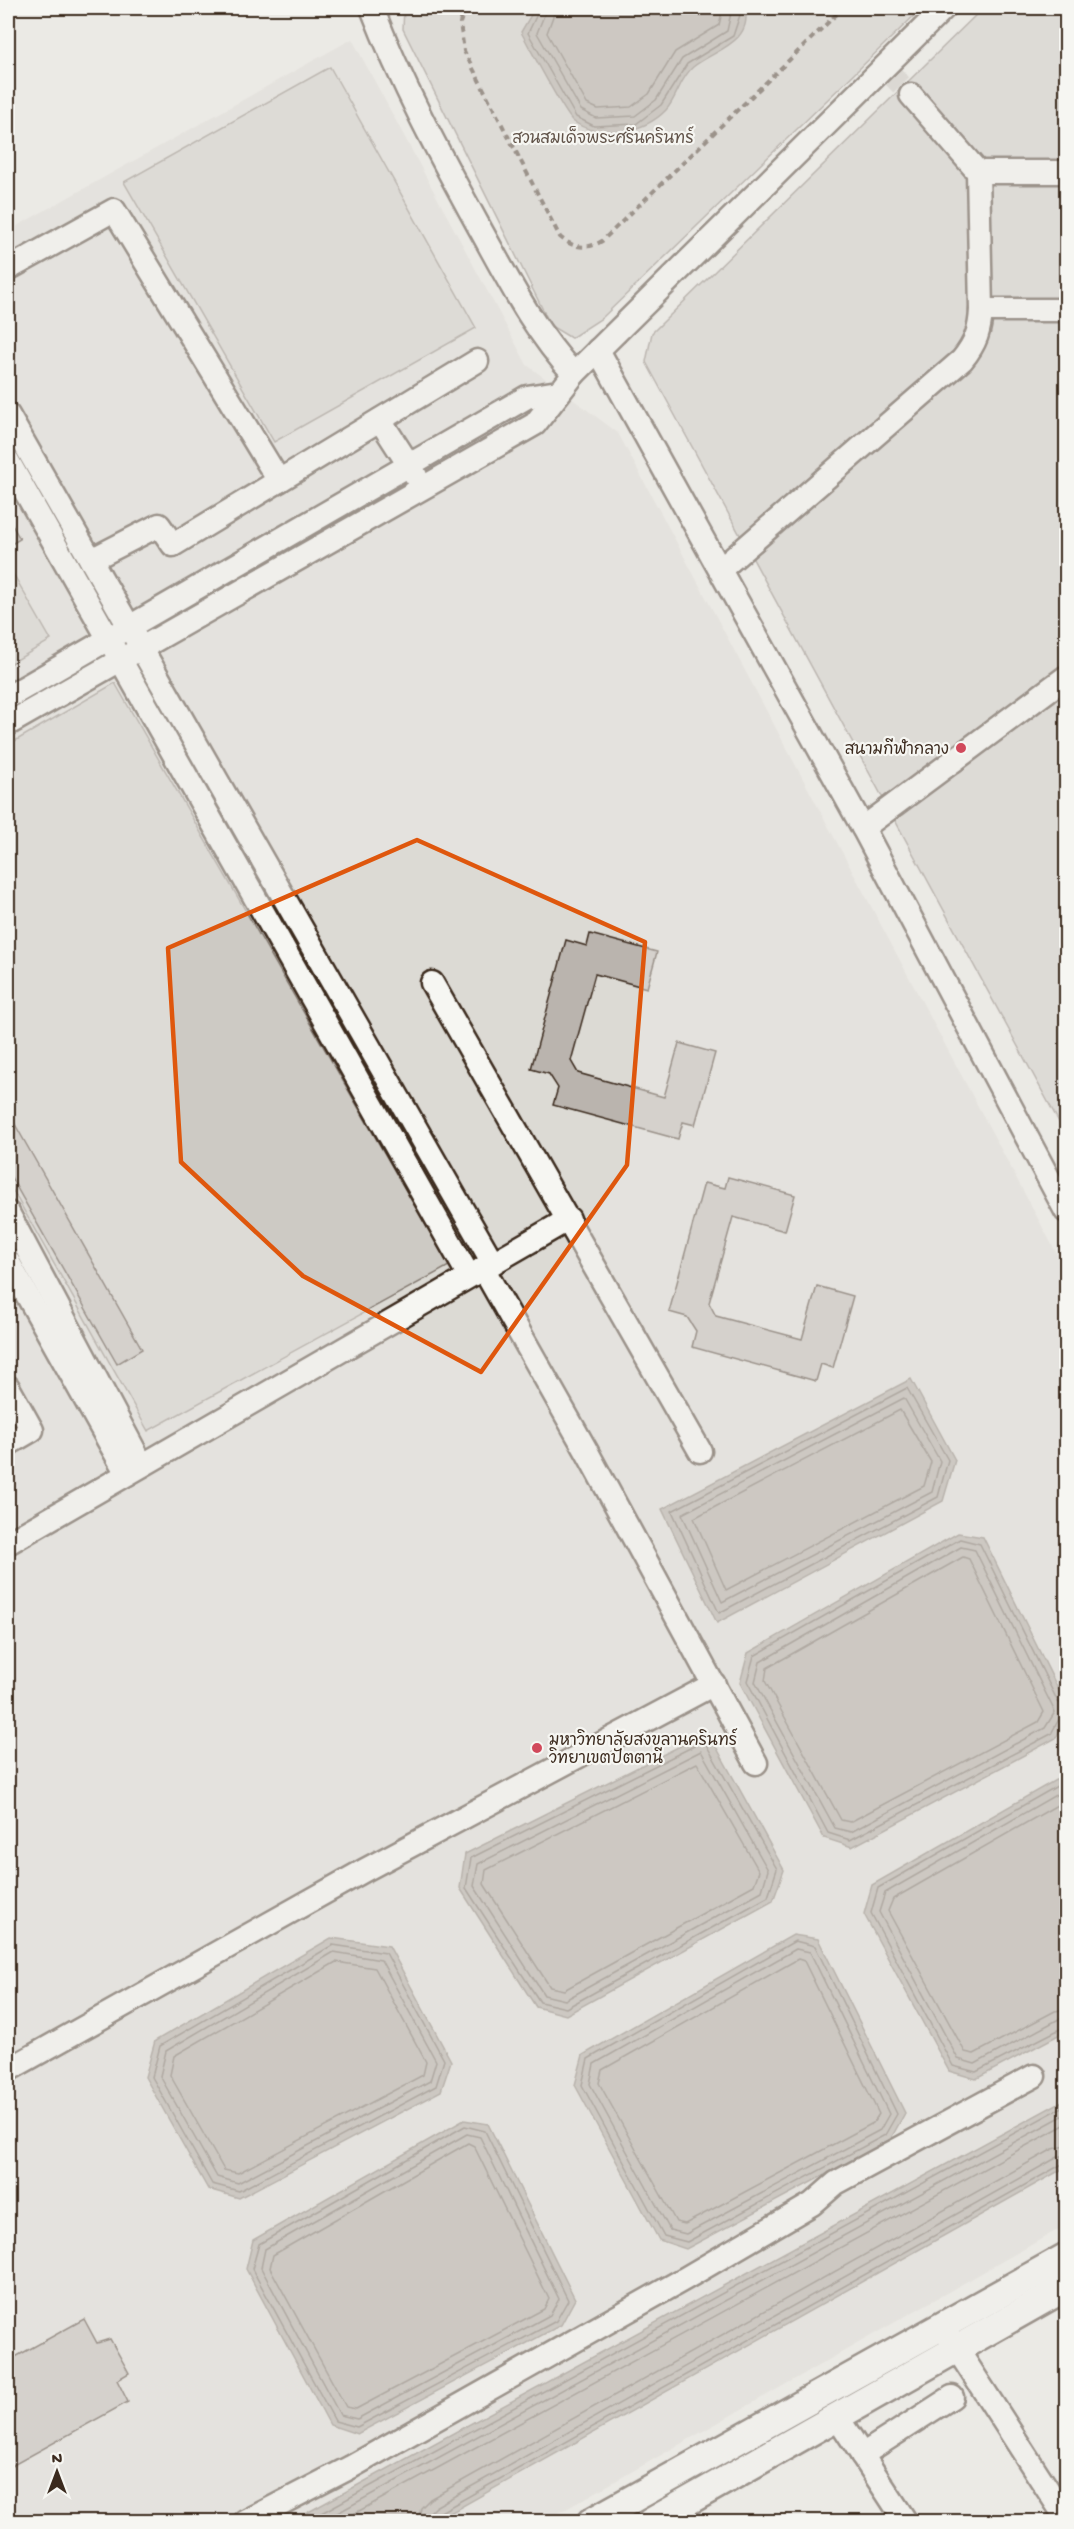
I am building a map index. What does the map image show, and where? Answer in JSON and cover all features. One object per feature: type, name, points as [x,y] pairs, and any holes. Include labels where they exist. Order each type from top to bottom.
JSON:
[{"type":"main road","points":[[592,2521],[1066,2257]]},
{"type":"main road","points":[[651,2522],[1066,2287]]},
{"type":"street","points":[[372,8],[393,62],[508,279],[540,334],[574,374]]},
{"type":"street","points":[[8,724],[535,424],[574,374],[944,8]]},
{"type":"street","points":[[721,569],[962,360],[973,347],[980,331],[978,172],[911,95]]},
{"type":"street","points":[[978,172],[1066,172]]},
{"type":"street","points":[[8,269],[114,210],[279,481]]},
{"type":"street","points":[[981,310],[1066,310]]},
{"type":"street","points":[[598,350],[863,828],[1064,1201]]},
{"type":"street","points":[[91,560],[159,525],[173,545],[477,361]]},
{"type":"street","points":[[8,697],[527,397],[558,392]]},
{"type":"street","points":[[8,415],[141,648],[481,1269]]},
{"type":"street","points":[[380,420],[423,488]]},
{"type":"street","points":[[8,461],[120,660],[587,1452],[756,1763]]},
{"type":"street","points":[[863,828],[1066,677]]},
{"type":"street","points":[[432,983],[569,1219],[699,1451]]},
{"type":"street","points":[[8,1213],[135,1470]]},
{"type":"street","points":[[8,1543],[569,1219]]},
{"type":"street","points":[[8,1261],[135,1470]]},
{"type":"street","points":[[8,1387],[32,1430],[8,1444]]},
{"type":"street","points":[[8,2070],[365,1870],[714,1684]]},
{"type":"street","points":[[245,2522],[351,2467],[635,2306],[812,2204],[836,2183],[1034,2076]]},
{"type":"street","points":[[942,2326],[1066,2518]]},
{"type":"street","points":[[862,2455],[952,2397]]},
{"type":"street","points":[[838,2418],[906,2522]]},
{"type":"path","points":[[465,8],[460,22],[464,51],[560,237],[575,246],[585,248],[602,241],[843,8]]},
{"type":"highlighted area","points":[[417,840],[645,942],[627,1165],[481,1372],[303,1276],[181,1162],[168,948]]},
{"type":"shaded area","name":"มหาวิทยาลัยสงขลานครินทร์ วิทยาเขตปัตตานี","points":[[352,39],[527,365],[618,433],[1066,1271],[1066,2225],[545,2521],[8,2521],[8,231]]},
{"type":"green space","name":"สวนสมเด็จพระศรีนครินทร์","points":[[404,8],[922,8],[602,318],[571,338],[551,326],[403,29]]},
{"type":"green space","name":"สนามกีฬากลาง","points":[[983,8],[1066,8],[1066,1135],[646,362],[652,333]]},
{"type":"green space","points":[[330,67],[476,328],[274,442],[124,182]]},
{"type":"green space","points":[[11,570],[51,640],[8,665],[8,572]]},
{"type":"green space","points":[[115,683],[449,1266],[148,1431],[8,1182],[8,745]]},
{"type":"water","points":[[535,8],[745,8],[746,20],[738,38],[693,67],[670,105],[657,118],[634,129],[609,132],[585,128],[574,122],[555,95],[521,32]]},
{"type":"water","points":[[911,1379],[955,1460],[943,1501],[717,1623],[662,1509]]},
{"type":"water","points":[[958,1533],[983,1537],[1066,1705],[1066,1718],[1056,1738],[852,1847],[824,1838],[740,1683],[748,1653]]},
{"type":"water","points":[[708,1732],[784,1870],[773,1901],[566,2015],[536,2007],[460,1888],[465,1854]]},
{"type":"water","points":[[1066,1774],[1066,2031],[976,2079],[949,2071],[864,1914],[872,1885]]},
{"type":"water","points":[[793,1935],[818,1939],[905,2113],[890,2140],[686,2249],[659,2240],[575,2085],[583,2055]]},
{"type":"water","points":[[331,1938],[389,1946],[451,2061],[441,2091],[239,2198],[208,2189],[145,2077],[155,2041]]},
{"type":"water","points":[[1066,2099],[1066,2167],[436,2521],[292,2521]]},
{"type":"water","points":[[464,2120],[488,2124],[575,2299],[561,2325],[357,2434],[330,2425],[246,2269],[253,2240]]},
{"type":"building","points":[[8,518],[20,539],[8,546]]},
{"type":"building","points":[[590,934],[657,952],[647,988],[595,974],[571,1061],[578,1073],[664,1097],[679,1043],[715,1053],[695,1125],[683,1122],[678,1139],[553,1105],[558,1088],[549,1074],[531,1069],[566,940],[587,946]]},
{"type":"building","points":[[8,1112],[142,1349],[117,1364],[8,1172]]},
{"type":"building","points":[[728,1177],[795,1195],[785,1231],[733,1217],[709,1303],[716,1316],[802,1339],[817,1286],[853,1296],[833,1368],[821,1364],[816,1381],[692,1347],[696,1331],[687,1317],[669,1312],[704,1183],[725,1188]]},
{"type":"building","points":[[84,2319],[97,2343],[110,2339],[129,2373],[117,2380],[128,2402],[8,2468],[8,2361]]},
{"type":"tunnel","points":[[886,69],[911,95]]},
{"type":"place","name":"สนามกีฬากลาง","points":[[961,748]]},
{"type":"place","name":"มหาวิทยาลัยสงขลานครินทร์ วิทยาเขตปัตตานี","points":[[537,1748]]}]
